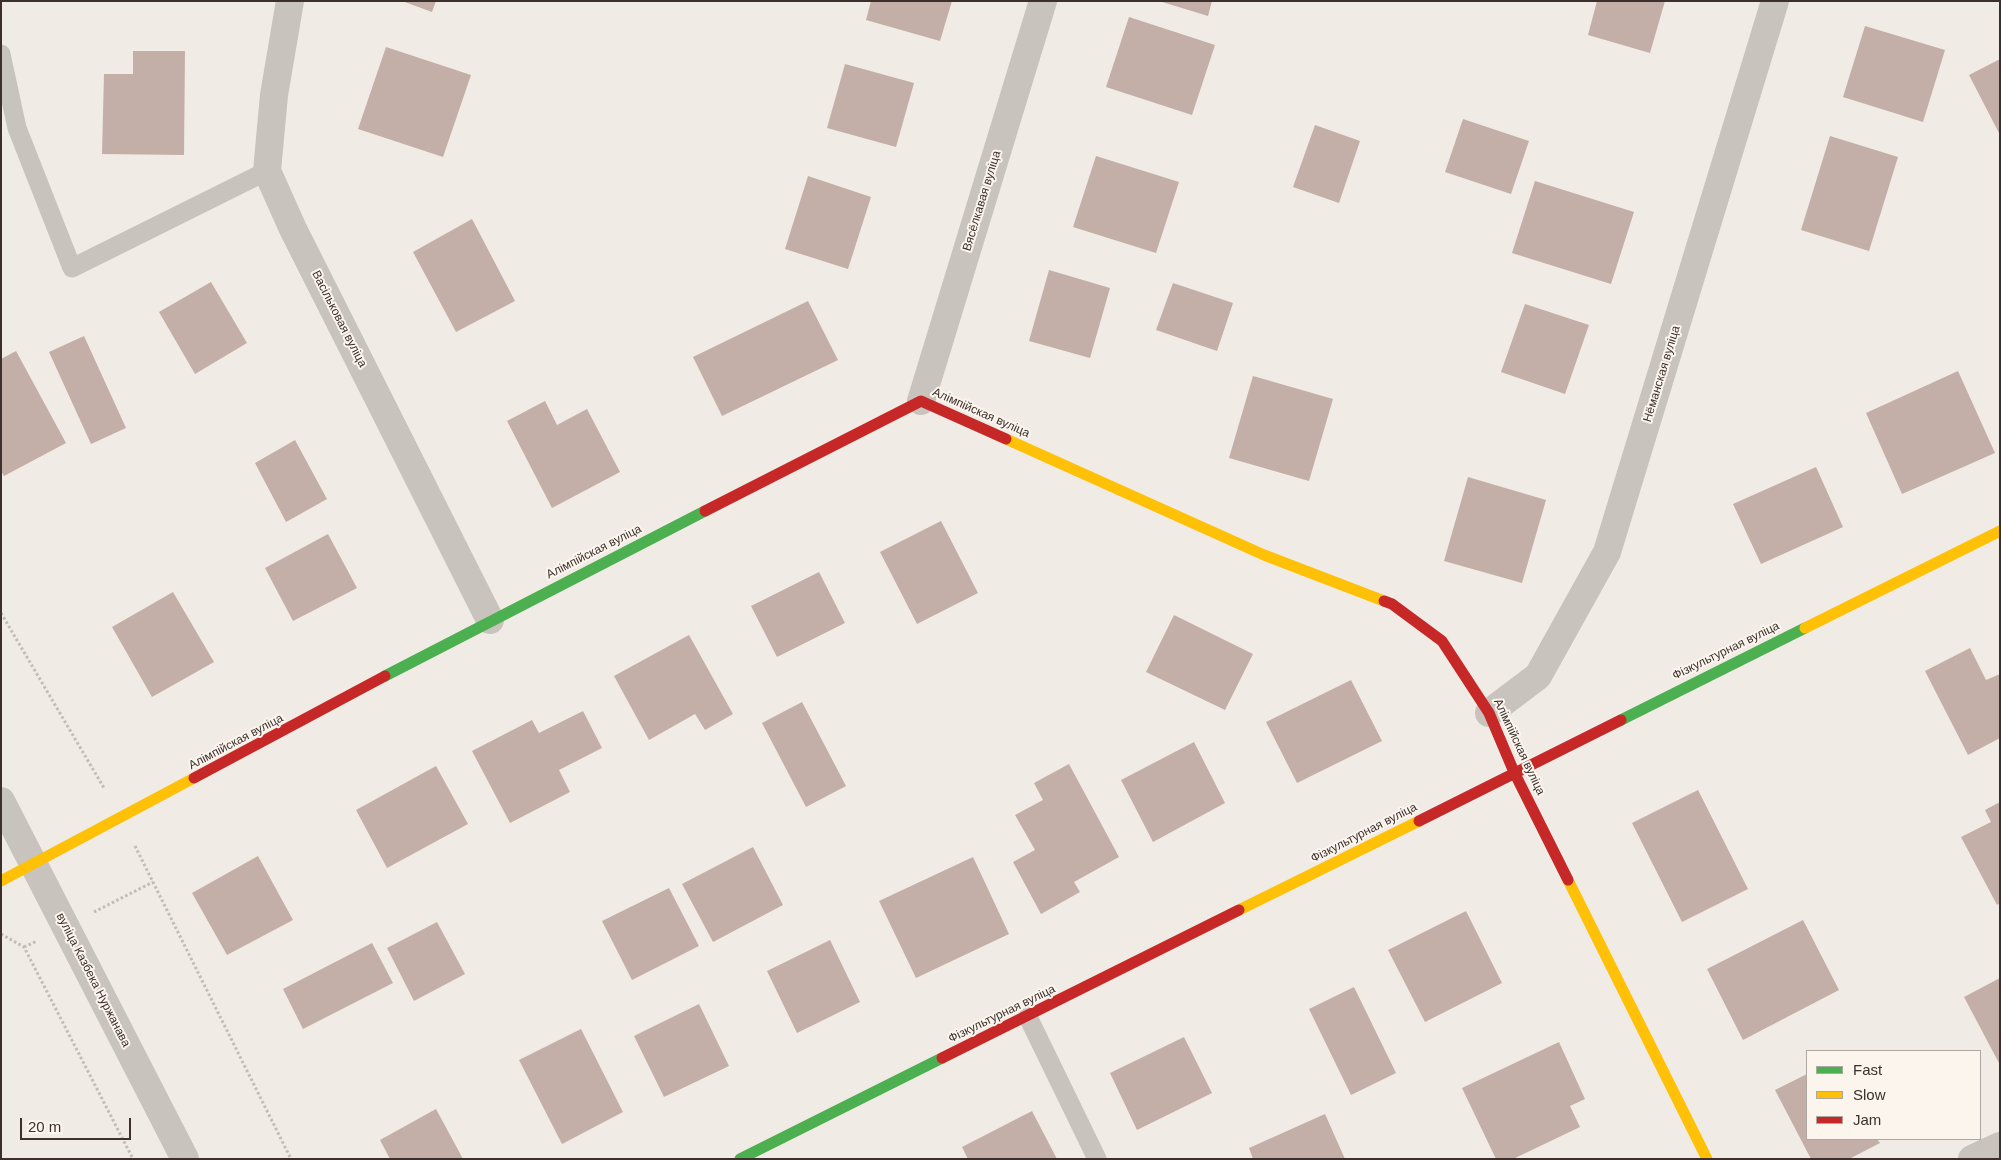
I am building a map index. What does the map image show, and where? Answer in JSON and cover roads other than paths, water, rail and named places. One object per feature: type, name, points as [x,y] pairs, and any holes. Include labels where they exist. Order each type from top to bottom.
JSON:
[{"type":"street","name":"Васільковая вуліца","points":[[290,1],[274,96],[267,171],[293,228],[490,620]]},
{"type":"street","name":"Вясёлкавая вуліца","points":[[921,401],[1043,1]]},
{"type":"street","name":"Нёманская вуліца","points":[[1489,713],[1538,676],[1607,552],[1776,1]]},
{"type":"street","name":"Алімпійская вуліца","points":[[1,882],[122,819],[490,620],[921,401],[1264,555],[1392,604],[1442,641],[1489,713],[1514,772],[1707,1159]]},
{"type":"street","name":"Фізкультурная вуліца","points":[[740,1159],[1028,1017],[1514,772],[1998,535]]},
{"type":"street","name":"вуліца Казбека Нуржанава","points":[[1,801],[186,1159]]},
{"type":"street","points":[[1972,1159],[2000,1146]]},
{"type":"lane","points":[[1,54],[17,128],[72,268],[267,171]]},
{"type":"lane","points":[[1028,1017],[1097,1159]]}]
